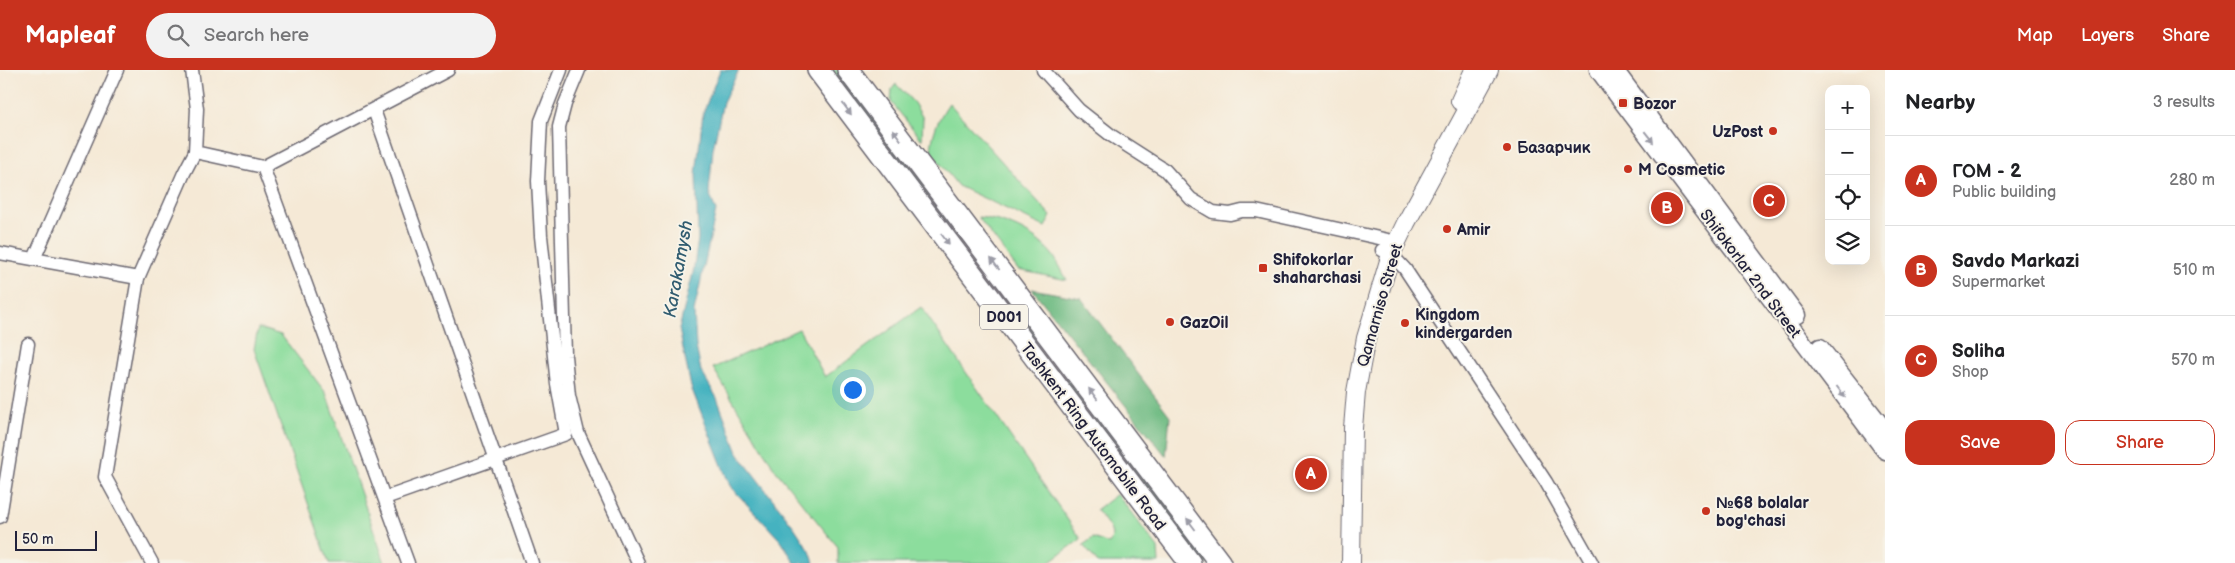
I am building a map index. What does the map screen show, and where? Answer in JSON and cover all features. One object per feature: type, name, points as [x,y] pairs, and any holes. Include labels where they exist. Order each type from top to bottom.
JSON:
[{"type":"highway","name":"Tashkent Ring Automobile Road","points":[[818,70],[1190,563]]},
{"type":"highway","name":"Tashkent Ring Automobile Road","points":[[848,70],[1220,563]]},
{"type":"highway","points":[[1050,378],[1070,362]]},
{"type":"main road","name":"Qamarniso Street","points":[[1343,563],[1343,426],[1361,338],[1389,246],[1474,70]]},
{"type":"main road","name":"Qamarniso Street","points":[[1389,246],[1489,70]]},
{"type":"main road","name":"Qamarniso Street","points":[[1352,563],[1353,428],[1361,338]]},
{"type":"street","points":[[34,259],[117,70]]},
{"type":"street","points":[[152,563],[105,477],[138,278],[184,172],[195,152],[197,109],[192,70]]},
{"type":"street","points":[[195,152],[263,167],[448,70]]},
{"type":"street","points":[[385,498],[566,434],[557,384],[541,236],[538,181],[541,121],[561,70]]},
{"type":"street","points":[[579,70],[565,104],[559,127],[566,356],[569,396],[578,433],[638,563]]},
{"type":"street","points":[[1042,70],[1079,110],[1112,136],[1165,170],[1191,199],[1213,212],[1230,214],[1242,211],[1256,211],[1389,246],[1541,475],[1592,563]]},
{"type":"street","name":"Shifokorlar 2nd Street","points":[[1598,70],[1885,451]]},
{"type":"street","name":"Shifokorlar 2nd Street","points":[[1615,70],[1819,345],[1885,430]]},
{"type":"street","points":[[374,110],[532,563]]},
{"type":"street","points":[[263,167],[408,563]]},
{"type":"street","points":[[0,254],[138,278]]},
{"type":"street","points":[[0,517],[28,344]]},
{"type":"green space","points":[[831,70],[839,70],[1053,353],[1048,357]]},
{"type":"green space","points":[[896,84],[914,103],[923,118],[922,140],[891,102],[892,89]]},
{"type":"green space","points":[[949,103],[1051,216],[1045,227],[958,186],[931,152],[936,126]]},
{"type":"green space","points":[[978,217],[1008,224],[1036,239],[1053,256],[1067,280],[1018,270]]},
{"type":"green space","points":[[1032,289],[1081,298],[1170,416],[1166,456]]},
{"type":"green space","points":[[921,307],[1081,539],[1048,563],[838,563],[838,547],[776,471],[713,368],[799,329],[825,377]]},
{"type":"green space","points":[[258,328],[281,335],[326,393],[385,563],[329,563],[254,349]]},
{"type":"green space","points":[[1071,377],[1212,563],[1203,563],[1065,382]]},
{"type":"green space","points":[[1117,494],[1158,548],[1159,563],[1098,563],[1083,545],[1093,538],[1109,544],[1112,535],[1111,531],[1096,510]]},
{"type":"water","points":[[720,70],[739,70],[723,102],[713,149],[709,192],[716,211],[694,312],[696,346],[701,371],[717,398],[739,455],[794,527],[810,551],[814,563],[795,563],[781,541],[730,486],[691,387],[679,329],[693,273],[698,239],[696,174],[703,113]]},
{"type":"place","name":"Bozor","points":[[1623,103]]},
{"type":"place","name":"UzPost","points":[[1773,131]]},
{"type":"place","name":"Базарчик","points":[[1507,147]]},
{"type":"place","name":"M Cosmetic","points":[[1628,169]]},
{"type":"place","name":"Soliha","points":[[1769,201]]},
{"type":"place","name":"Savdo Markazi","points":[[1667,208]]},
{"type":"place","name":"Amir","points":[[1447,229]]},
{"type":"place","name":"Shifokorlar shaharchasi","points":[[1263,268]]},
{"type":"place","name":"GazOil","points":[[1170,322]]},
{"type":"place","name":"Kingdom kindergarden","points":[[1405,323]]},
{"type":"place","name":"ГОМ - 2","points":[[1311,474]]},
{"type":"place","name":"№68 bolalar bog'chasi","points":[[1706,511]]},
{"type":"water label","name":"Karakamysh","points":[[678,269]]}]
